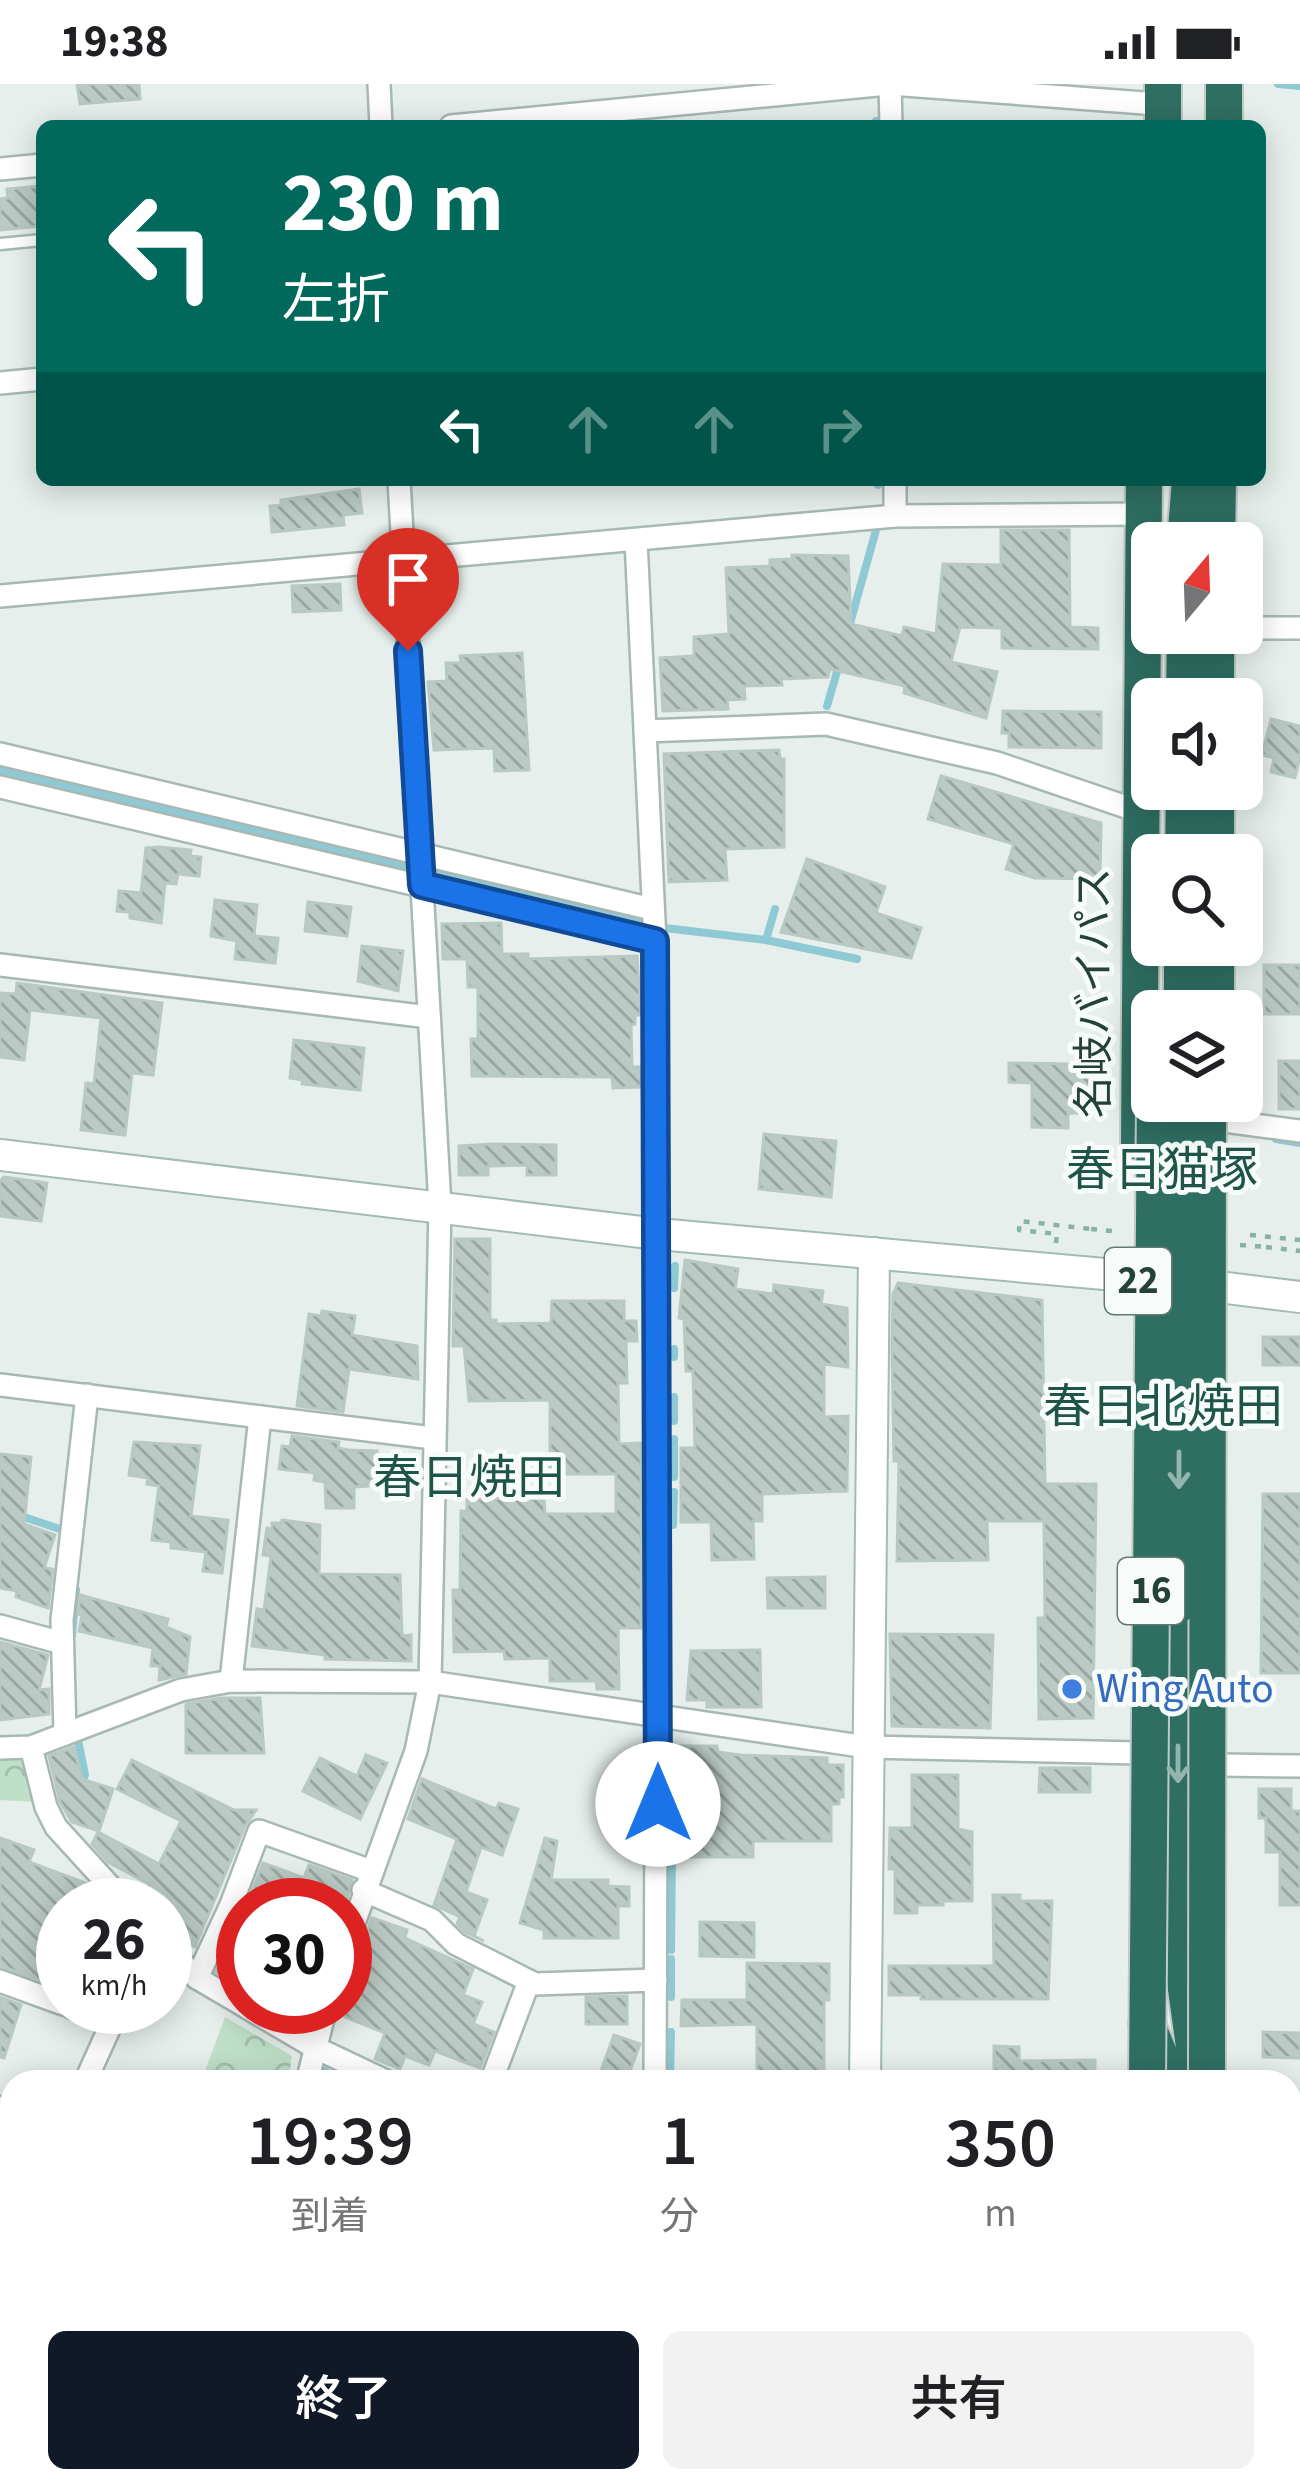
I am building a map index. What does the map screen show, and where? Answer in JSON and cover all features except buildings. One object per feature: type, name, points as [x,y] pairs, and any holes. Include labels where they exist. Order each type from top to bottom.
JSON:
[{"type":"highway","points":[[1202,84],[1203,120]]},
{"type":"highway","points":[[1224,84],[1224,120]]},
{"type":"highway","points":[[1187,522],[1190,486]]},
{"type":"highway","points":[[1206,486],[1206,522]]},
{"type":"highway","points":[[1217,522],[1218,486]]},
{"type":"highway","name":"名岐バイパス","points":[[1149,512],[1149,678]]},
{"type":"highway","name":"名岐バイパス","points":[[1137,2070],[1138,1277],[1149,810]]},
{"type":"highway","name":"16","points":[[1147,2070],[1155,1122]]},
{"type":"highway","points":[[1181,1122],[1179,1939],[1201,2070]]},
{"type":"highway","name":"16","points":[[1203,2070],[1214,1122]]},
{"type":"highway","name":"22","points":[[1214,1122],[1221,2070]]},
{"type":"highway","points":[[1147,2024],[1166,2070]]},
{"type":"street","points":[[379,84],[381,120]]},
{"type":"street","points":[[890,84],[891,120]]},
{"type":"street","points":[[514,120],[890,84],[1152,105]]},
{"type":"street","points":[[0,169],[36,166]]},
{"type":"street","points":[[0,382],[36,379]]},
{"type":"street","points":[[368,1878],[416,1751],[430,1682],[440,1206],[399,486]]},
{"type":"street","points":[[895,486],[895,516]]},
{"type":"street","points":[[0,596],[895,516],[1149,512]]},
{"type":"street","points":[[636,540],[655,941],[656,2070]]},
{"type":"street","points":[[1263,628],[1300,628]]},
{"type":"street","points":[[645,731],[826,724],[1131,796]]},
{"type":"street","points":[[0,754],[652,908]]},
{"type":"street","points":[[0,787],[655,941]]},
{"type":"street","points":[[0,965],[429,1017]]},
{"type":"street","points":[[1263,1121],[1300,1131]]},
{"type":"street","points":[[0,1155],[658,1234],[1138,1277],[1300,1297]]},
{"type":"street","points":[[865,2070],[874,1253]]},
{"type":"street","points":[[0,1384],[433,1438]]},
{"type":"street","points":[[65,1734],[62,1643],[87,1395]]},
{"type":"street","points":[[230,1681],[260,1417]]},
{"type":"street","points":[[0,1626],[62,1643]]},
{"type":"street","points":[[0,1748],[32,1747],[181,1690],[230,1681],[430,1682],[866,1748],[1138,1753]]},
{"type":"street","points":[[32,1747],[46,1807],[56,1827],[103,1878]]},
{"type":"street","points":[[1219,1765],[1300,1766]]},
{"type":"street","points":[[241,1878],[259,1831],[361,1878]]},
{"type":"street","points":[[372,1884],[432,1920],[457,1944],[535,1984],[656,1980]]},
{"type":"street","points":[[196,1978],[216,1936]]},
{"type":"street","points":[[192,1974],[216,1990]]},
{"type":"street","points":[[0,1981],[36,1994]]},
{"type":"street","points":[[496,2070],[529,1981]]},
{"type":"street","points":[[90,2070],[106,2034]]},
{"type":"street","points":[[292,2034],[363,2070]]},
{"type":"street","points":[[309,2070],[318,2034]]},
{"type":"lane","points":[[0,244],[36,241]]},
{"type":"path","points":[[1056,1244],[1057,1234],[1018,1230],[1020,1221],[1091,1229]]},
{"type":"path","points":[[1250,1234],[1300,1240]]},
{"type":"path","points":[[1266,1247],[1300,1251]]},
{"type":"green space","points":[[24,1757],[36,1802],[0,1800],[0,1759]]},
{"type":"green space","points":[[219,2034],[254,2034],[292,2056],[290,2070],[205,2070]]},
{"type":"waterway","points":[[1278,84],[1300,86]]},
{"type":"waterway","points":[[849,627],[876,530]]},
{"type":"waterway","points":[[827,706],[839,665]]},
{"type":"waterway","points":[[0,770],[407,867]]},
{"type":"waterway","points":[[431,872],[646,924]]},
{"type":"waterway","points":[[766,940],[775,909]]},
{"type":"waterway","points":[[665,928],[766,940],[857,959]]},
{"type":"waterway","points":[[1276,1139],[1300,1143]]},
{"type":"waterway","points":[[674,1288],[675,1266]]},
{"type":"waterway","points":[[674,1349],[674,1357]]},
{"type":"waterway","points":[[674,1397],[674,1421]]},
{"type":"waterway","points":[[674,1439],[674,1477]]},
{"type":"waterway","points":[[673,1525],[674,1492]]},
{"type":"waterway","points":[[0,1509],[60,1529]]},
{"type":"waterway","points":[[72,1635],[76,1590]]},
{"type":"waterway","points":[[78,1740],[85,1775],[81,1785]]},
{"type":"waterway","points":[[673,1800],[673,1817]]},
{"type":"waterway","points":[[671,1950],[672,1847]]},
{"type":"waterway","points":[[671,1959],[671,1997]]},
{"type":"waterway","points":[[670,2070],[671,2032]]},
{"type":"place","name":"Wing Auto","points":[[1072,1689]]},
{"type":"district","name":"春日猫塚","points":[[1162,1171]]},
{"type":"district","name":"春日北焼田","points":[[1163,1408]]},
{"type":"district","name":"春日焼田","points":[[469,1479]]},
{"type":"route","points":[[408,651],[422,885],[655,941],[658,1804]]}]
